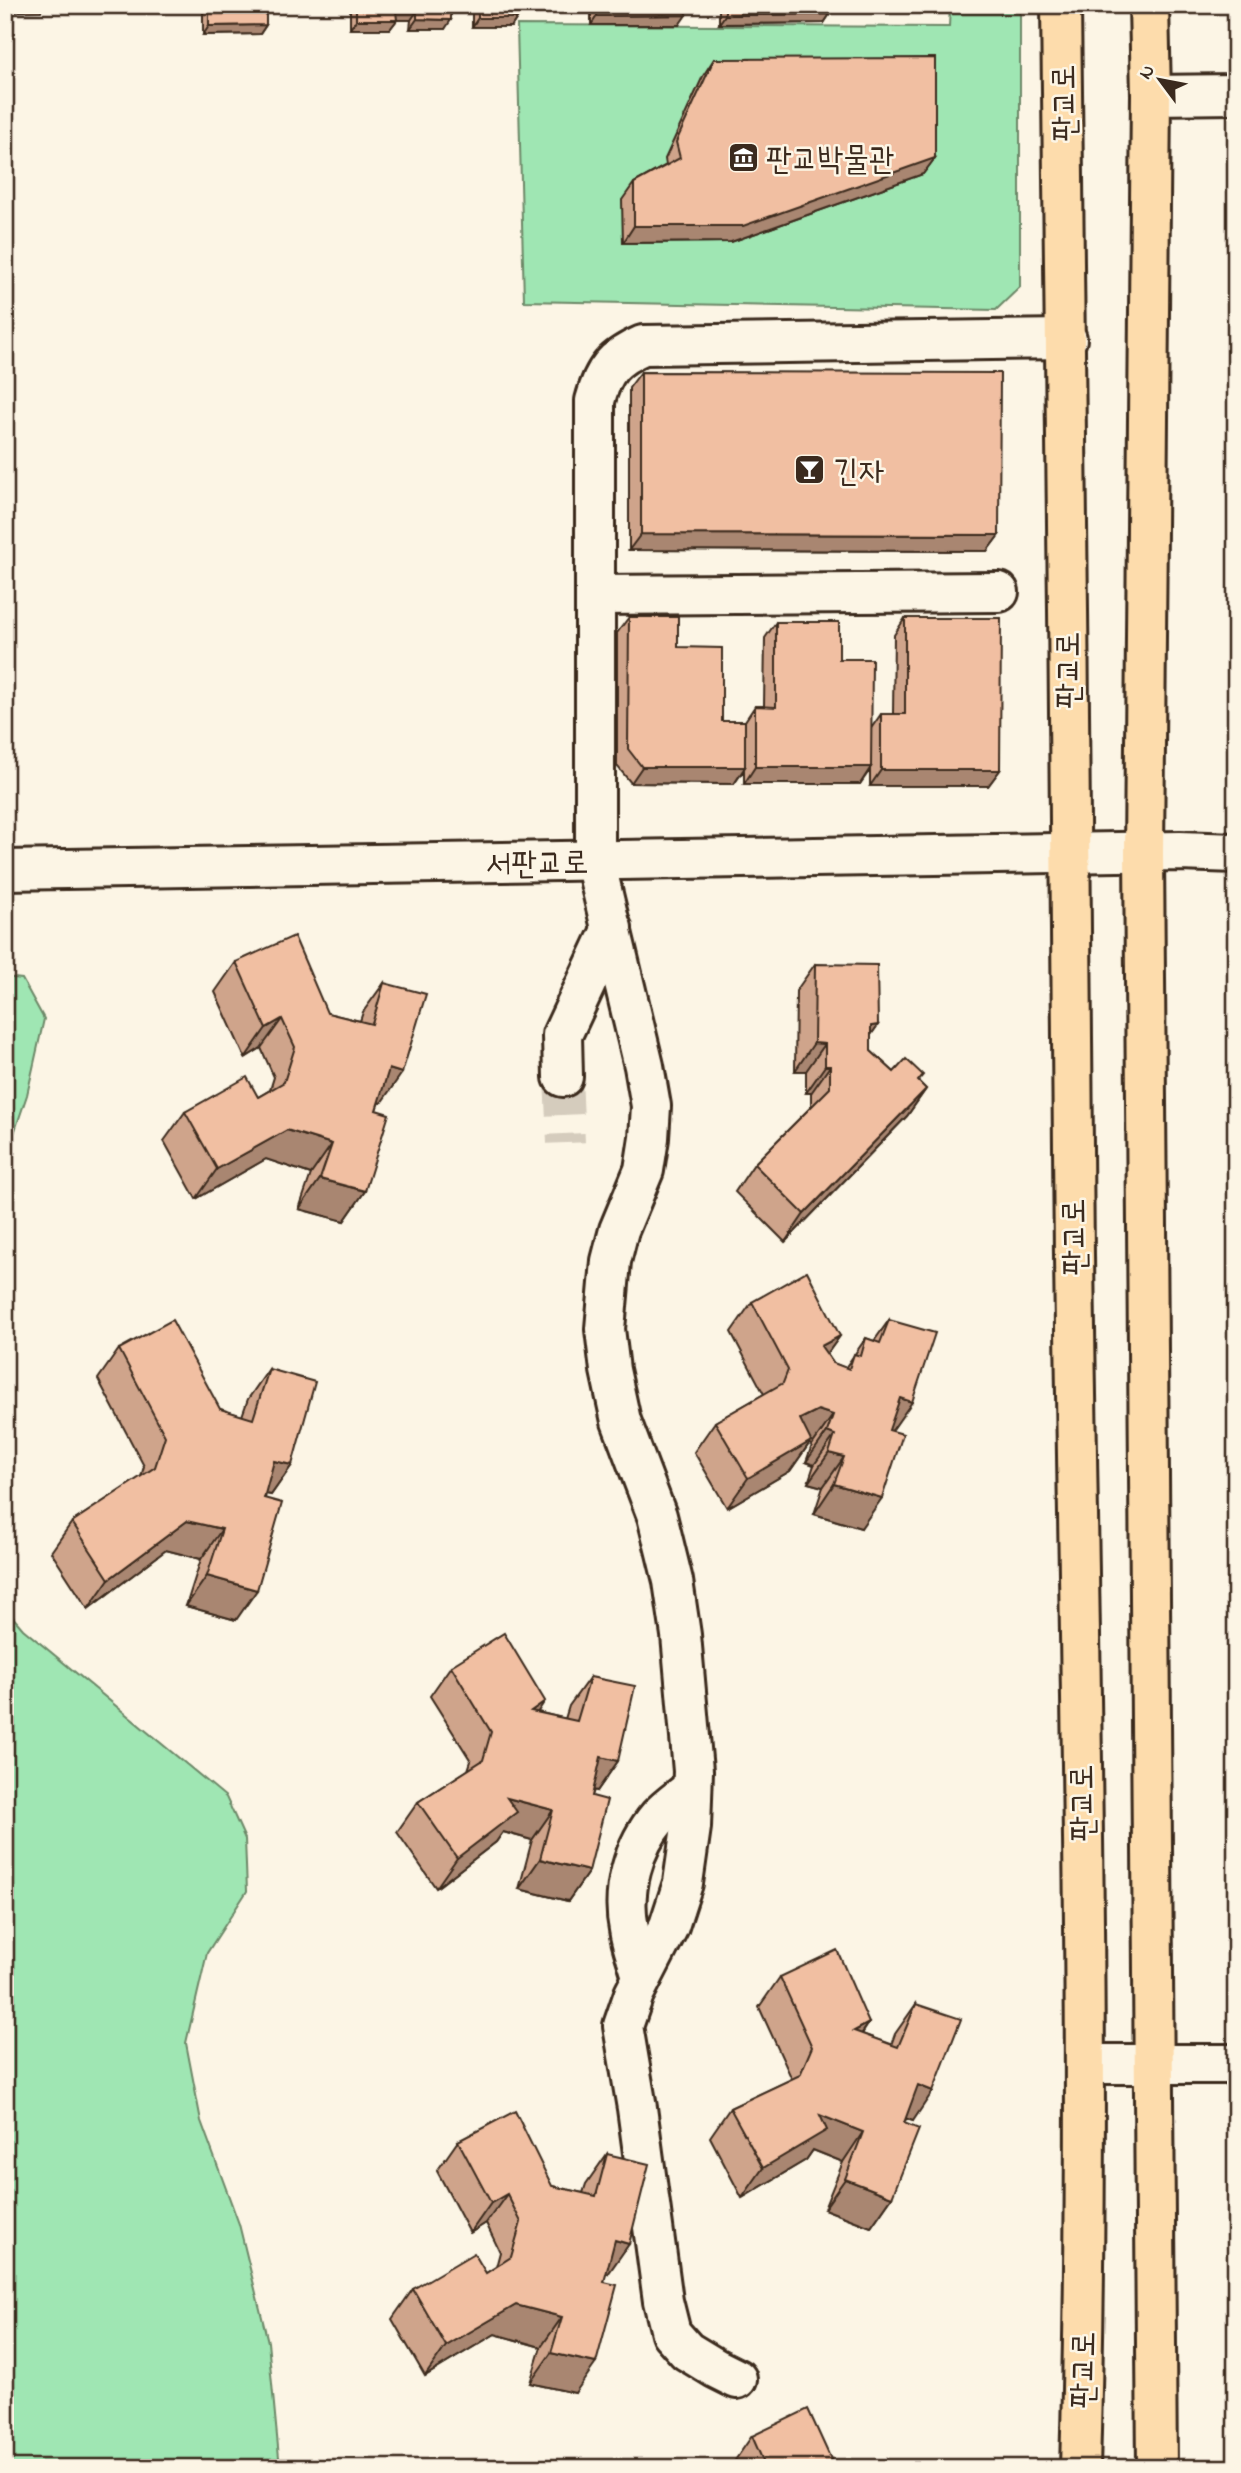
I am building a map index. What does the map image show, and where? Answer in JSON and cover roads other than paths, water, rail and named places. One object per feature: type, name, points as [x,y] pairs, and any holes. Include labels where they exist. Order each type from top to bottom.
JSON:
[{"type":"main road","name":"판교로","points":[[1062,5],[1067,339],[1068,854],[1085,2064],[1080,2468]]},
{"type":"main road","points":[[1149,5],[1151,95],[1144,853],[1157,2468]]},
{"type":"street","points":[[1151,95],[1236,94]]},
{"type":"street","points":[[737,2379],[687,2351],[671,2333],[663,2301],[623,2026],[642,1977],[669,1926],[683,1883],[691,1827],[692,1788],[688,1704],[673,1581],[657,1516],[621,1421],[605,1329],[611,1261],[619,1230],[644,1170],[651,1106],[595,861],[594,401],[600,382],[610,365],[625,353],[642,345],[1067,339]]},
{"type":"street","points":[[595,595],[999,592]]},
{"type":"street","points":[[1144,853],[1236,853]]},
{"type":"street","name":"서판교로","points":[[5,870],[1144,853]]},
{"type":"street","points":[[563,1077],[562,1035],[612,928]]},
{"type":"street","points":[[642,1977],[629,1929],[626,1902],[631,1869],[659,1816],[692,1788]]},
{"type":"street","points":[[1085,2064],[1236,2064]]},
{"type":"tunnel","points":[[563,1077],[566,1143]]},
{"type":"place","name":"판교박물관","points":[[743,158]]},
{"type":"place","name":"긴자","points":[[810,470]]}]
